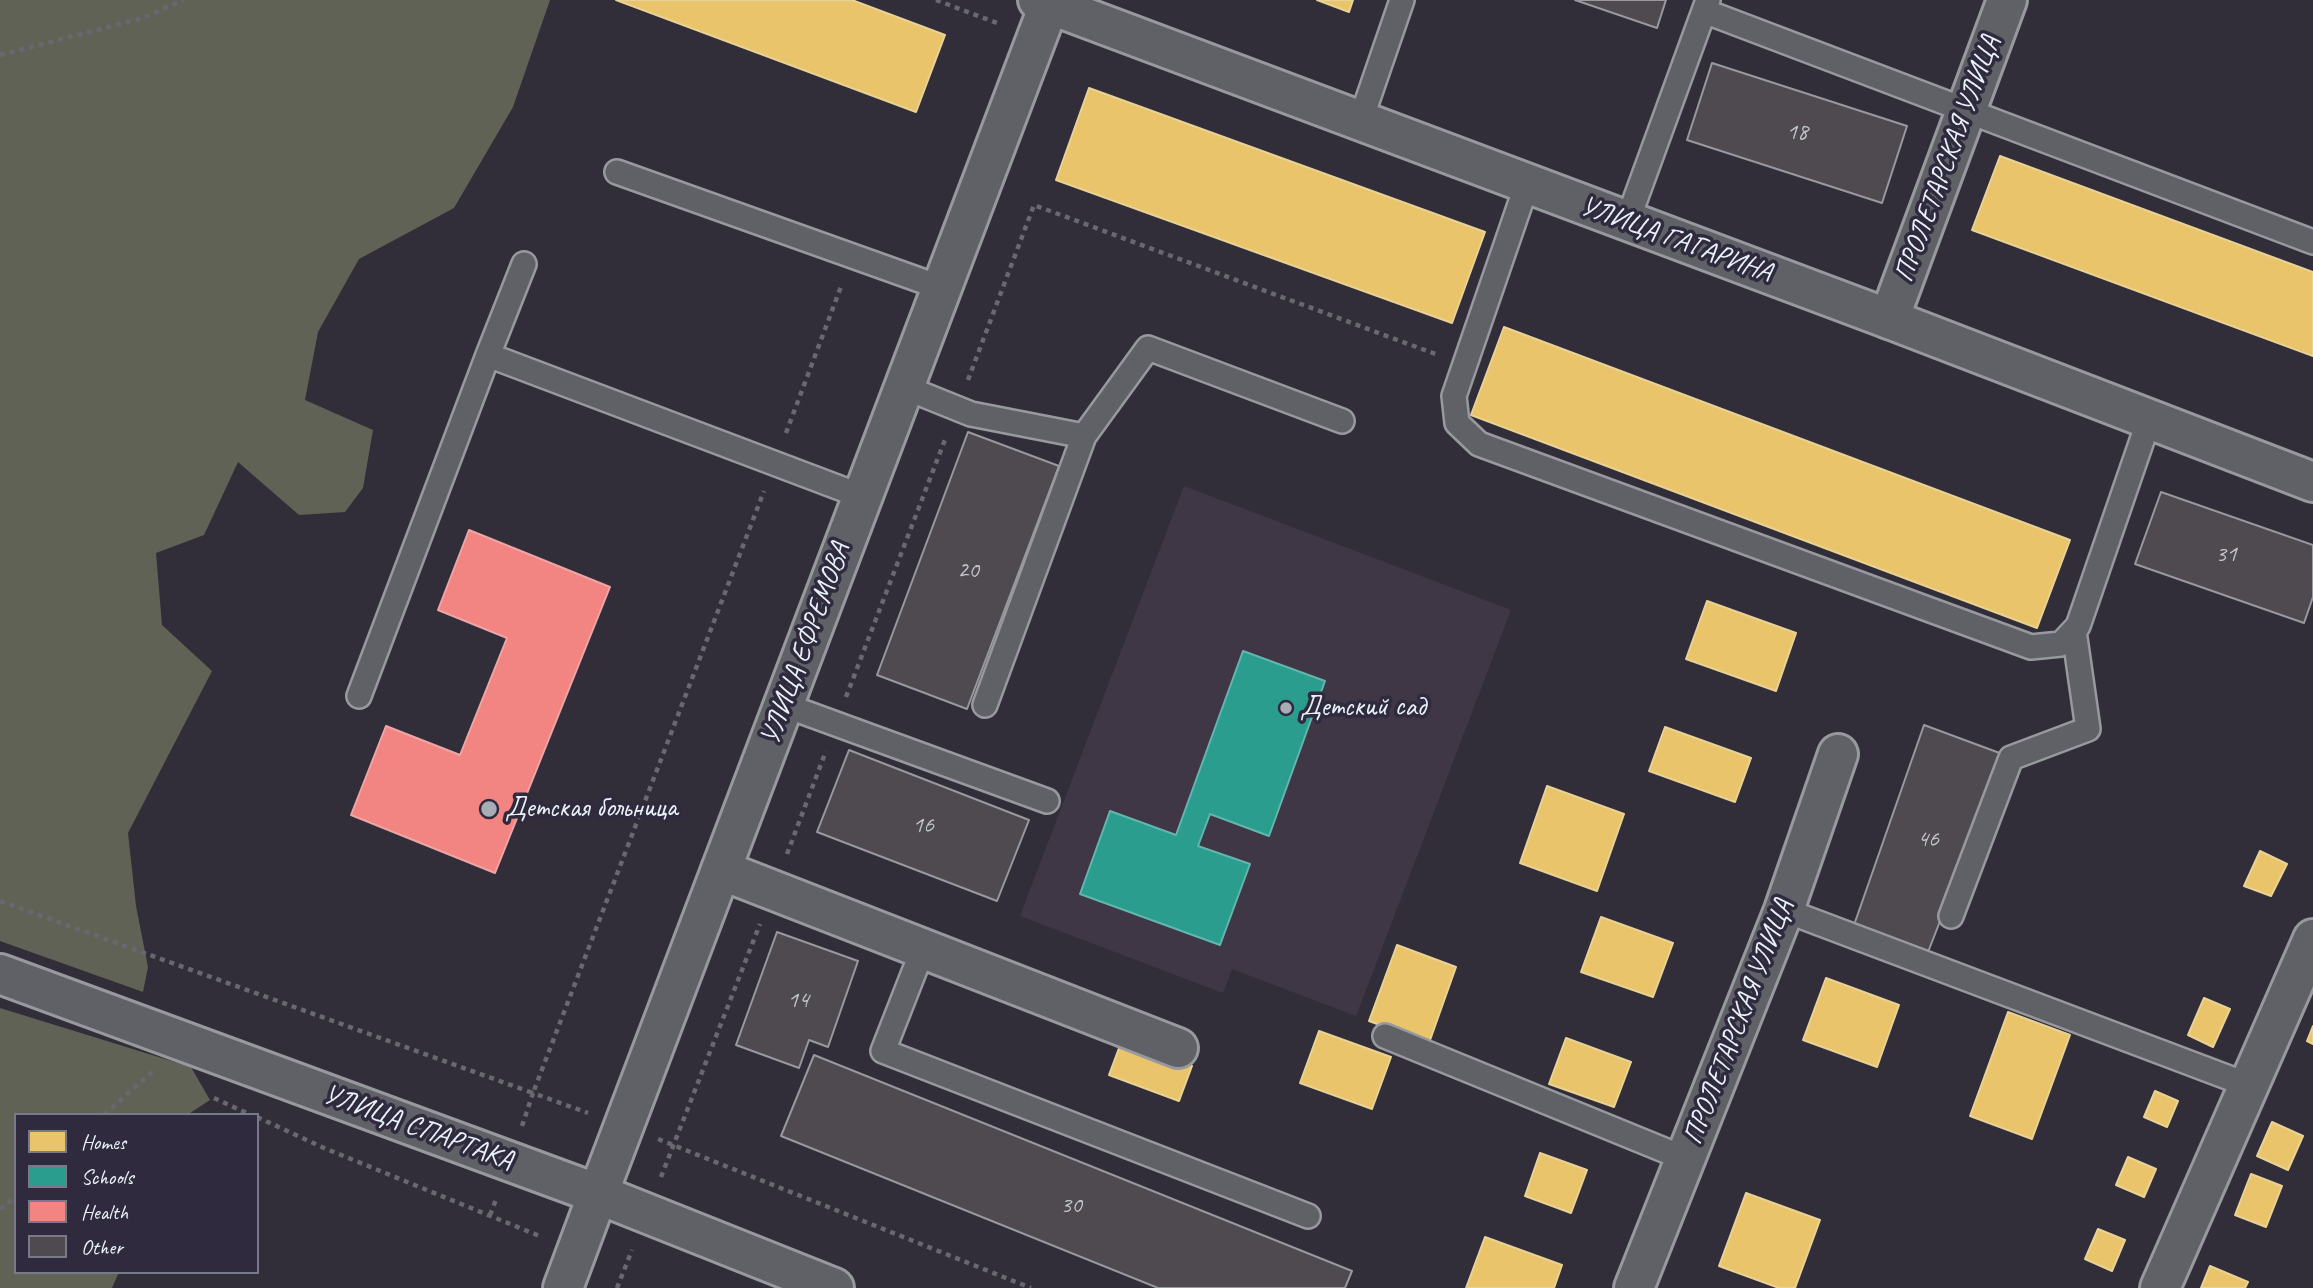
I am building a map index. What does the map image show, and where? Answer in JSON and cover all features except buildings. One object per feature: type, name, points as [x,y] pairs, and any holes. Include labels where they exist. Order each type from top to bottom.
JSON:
[{"type":"street","name":"ПРОЛЕТАРСКАЯ УЛИЦА","points":[[1889,319],[2007,0]]},
{"type":"street","name":"УЛИЦА ГАГАРИНА","points":[[1046,1],[2313,482]]},
{"type":"street","name":"УЛИЦА ЕФРЕМОВА","points":[[563,1288],[942,288],[1046,1]]},
{"type":"street","name":"ПРОЛЕТАРСКАЯ УЛИЦА","points":[[1634,1288],[1784,910],[1838,754]]},
{"type":"street","points":[[721,870],[1178,1048]]},
{"type":"street","points":[[2160,1288],[2313,939]]},
{"type":"street","name":"УЛИЦА СПАРТАКА","points":[[0,974],[598,1194],[834,1288]]},
{"type":"lane","points":[[1360,122],[1402,0]]},
{"type":"lane","points":[[1627,222],[1706,6],[1966,110],[2313,242]]},
{"type":"lane","points":[[617,172],[942,288]]},
{"type":"lane","points":[[1527,184],[1454,396],[1457,423],[1479,444],[2031,647],[2061,644],[2078,626],[2149,420]]},
{"type":"lane","points":[[359,696],[523,264]]},
{"type":"lane","points":[[985,705],[1084,436],[1148,348],[1342,421]]},
{"type":"lane","points":[[488,355],[861,496]]},
{"type":"lane","points":[[904,387],[971,414],[1084,436]]},
{"type":"lane","points":[[1951,916],[2011,758],[2088,729],[2074,631]]},
{"type":"lane","points":[[784,705],[1046,801]]},
{"type":"lane","points":[[1784,910],[2248,1085]]},
{"type":"lane","points":[[923,949],[883,1051],[1308,1216]]},
{"type":"lane","points":[[1385,1036],[1686,1159]]},
{"type":"path","points":[[0,55],[143,18],[183,0]]},
{"type":"path","points":[[617,1288],[773,891],[1034,205],[1465,365]]},
{"type":"path","points":[[490,1215],[533,1093],[853,257]]},
{"type":"path","points":[[0,901],[624,1126],[1031,1288]]},
{"type":"path","points":[[106,1113],[153,1070]]},
{"type":"path","points":[[202,1093],[247,1113]]},
{"type":"path","points":[[259,1119],[324,1148],[624,1269]]},
{"type":"shaded area","points":[[0,0],[550,0],[513,107],[454,208],[359,259],[318,332],[305,400],[373,430],[363,488],[345,512],[299,515],[238,462],[204,535],[156,553],[162,625],[212,671],[128,833],[136,906],[148,967],[143,992],[0,941]]},
{"type":"shaded area","name":"Детский сад","points":[[1184,486],[1511,610],[1356,1016],[1232,969],[1223,993],[1020,916]]},
{"type":"shaded area","points":[[0,1008],[191,1067],[210,1100],[190,1113],[14,1113],[14,1274],[118,1274],[112,1288],[0,1288]]},
{"type":"place","name":"Детский сад","points":[[1286,708]]},
{"type":"place","name":"Детская больница","points":[[489,809]]}]
